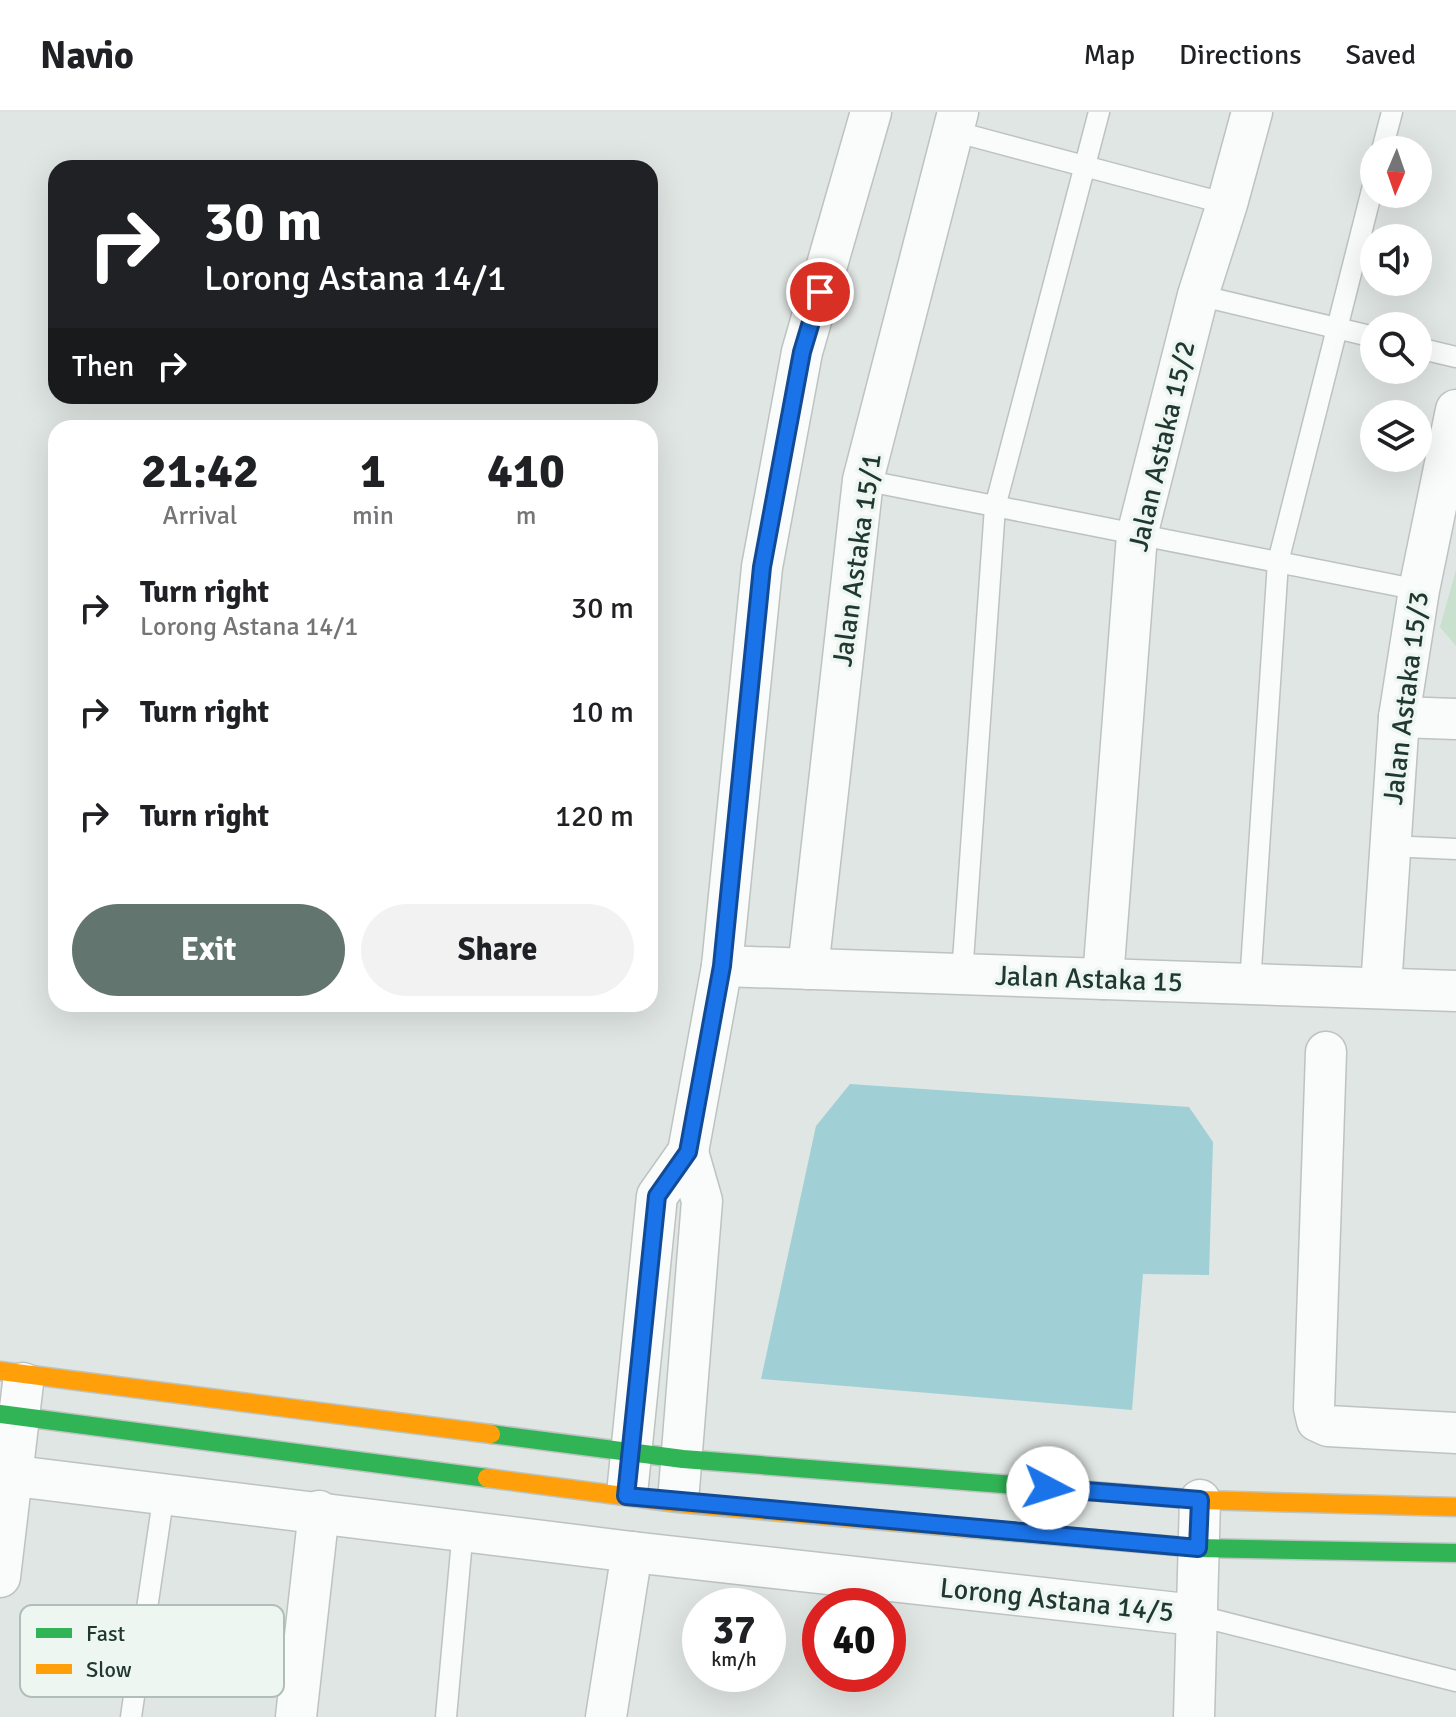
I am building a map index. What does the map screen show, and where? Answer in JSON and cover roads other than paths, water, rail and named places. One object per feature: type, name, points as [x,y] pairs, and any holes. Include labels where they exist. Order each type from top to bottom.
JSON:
[{"type":"street","points":[[626,1496],[657,1196],[688,1152],[722,966],[764,552],[802,352],[871,112]]},
{"type":"street","name":"Jalan Astaka 15/2","points":[[1103,979],[1137,535],[1198,295],[1252,112]]},
{"type":"street","name":"Jalan Astaka 15/1","points":[[808,969],[863,480],[956,121]]},
{"type":"street","name":"Jalan Astaka 15/3","points":[[1381,988],[1388,846],[1399,717],[1419,590],[1456,410]]},
{"type":"street","points":[[1399,717],[1456,719]]},
{"type":"street","name":"Jalan Astaka 15","points":[[722,966],[1456,991]]},
{"type":"street","points":[[1326,1052],[1314,1408],[1317,1421],[1328,1426],[1456,1433]]},
{"type":"street","points":[[677,1503],[702,1201],[688,1152]]},
{"type":"street","points":[[0,1577],[12,1373],[683,1459],[1200,1500],[1456,1507]]},
{"type":"street","points":[[9,1416],[677,1503],[1198,1548],[1456,1553]]},
{"type":"street","name":"Lorong Astana 14/5","points":[[6,1475],[319,1511],[632,1552],[1195,1615]]},
{"type":"street","points":[[1194,1717],[1200,1500]]},
{"type":"street","points":[[296,1717],[319,1511]]},
{"type":"street","points":[[606,1717],[632,1552]]},
{"type":"lane","points":[[962,975],[995,507],[1099,112]]},
{"type":"lane","points":[[1386,136],[1392,112]]},
{"type":"lane","points":[[956,121],[1085,166],[1227,204]]},
{"type":"lane","points":[[1250,984],[1278,562],[1367,208]]},
{"type":"lane","points":[[1198,295],[1360,334]]},
{"type":"lane","points":[[1432,351],[1456,357]]},
{"type":"lane","points":[[863,480],[1419,590]]},
{"type":"lane","points":[[1388,846],[1456,849]]},
{"type":"lane","points":[[148,1605],[164,1493]]},
{"type":"lane","points":[[446,1717],[463,1529]]},
{"type":"lane","points":[[1195,1615],[1456,1681]]},
{"type":"lane","points":[[131,1717],[134,1697]]},
{"type":"water","points":[[850,1084],[1189,1107],[1213,1142],[1209,1275],[1143,1274],[1132,1410],[761,1379],[816,1126]]}]
